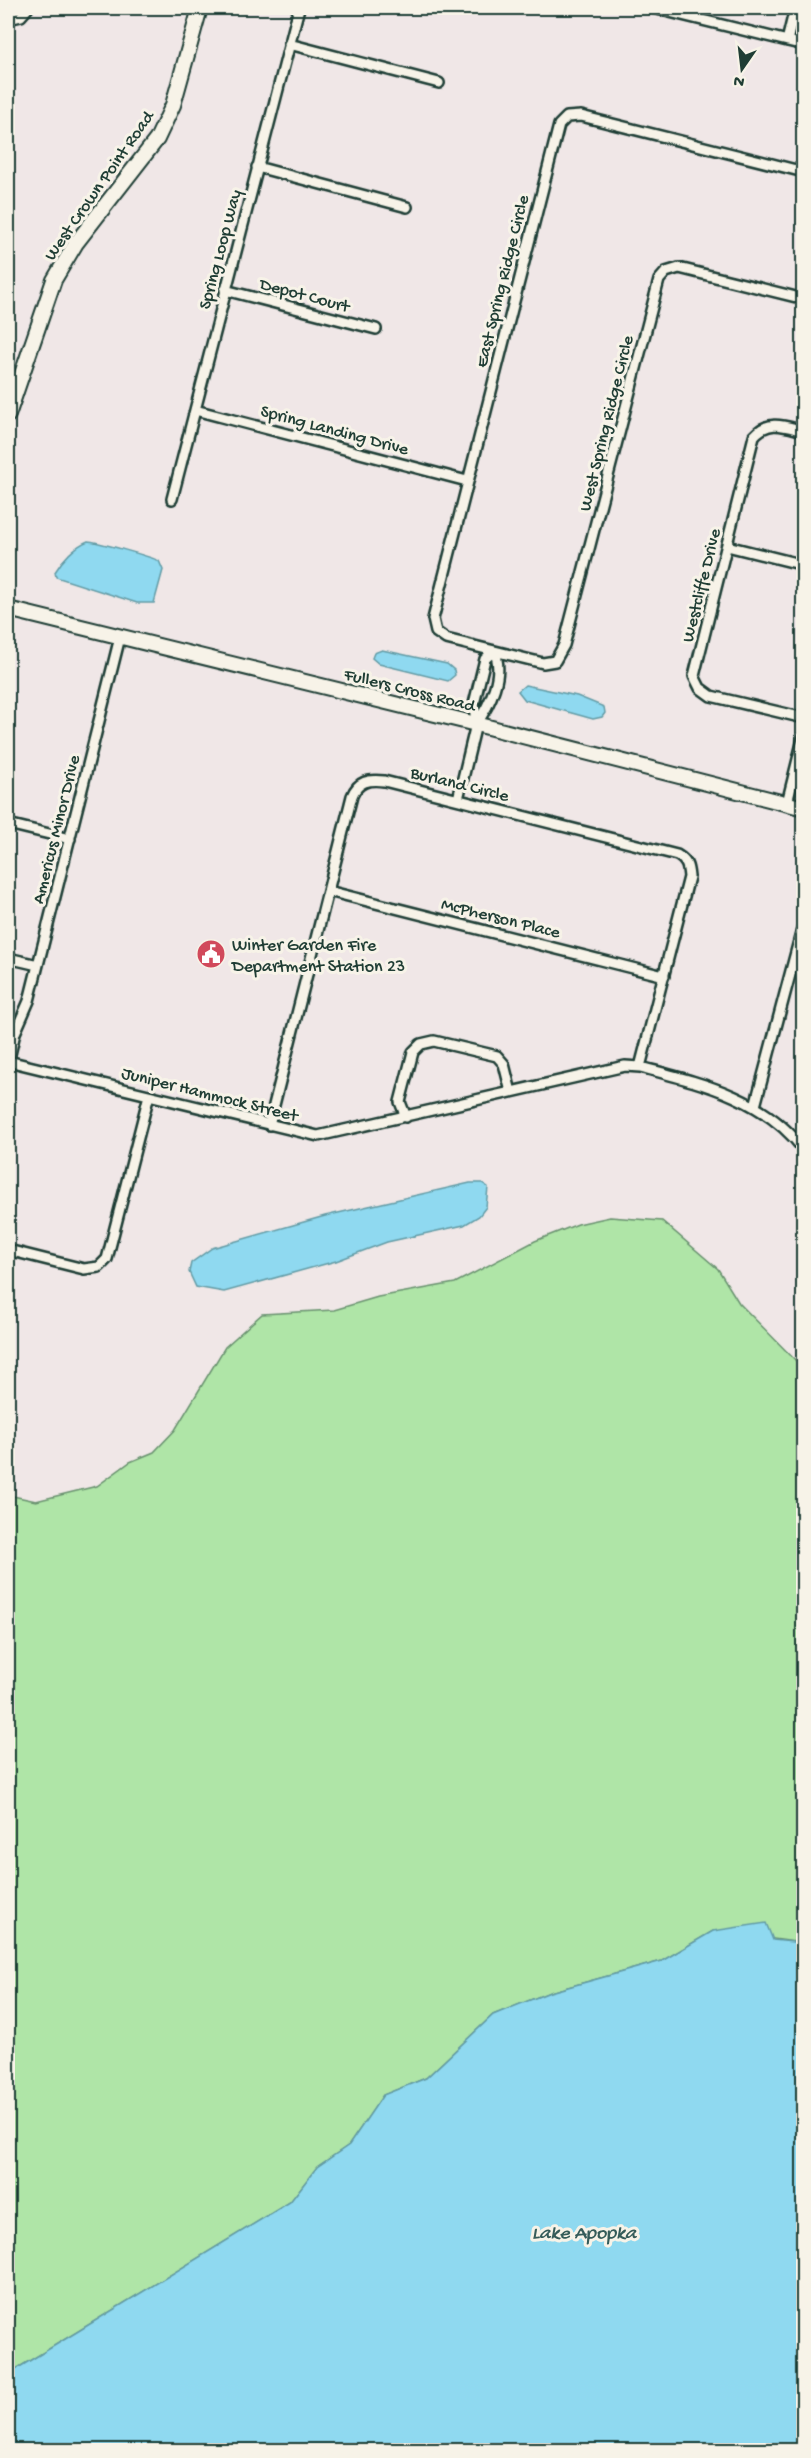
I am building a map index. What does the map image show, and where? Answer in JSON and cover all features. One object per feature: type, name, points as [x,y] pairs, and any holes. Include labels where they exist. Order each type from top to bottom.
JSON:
[{"type":"street","points":[[8,19],[21,16],[28,8]]},
{"type":"street","name":"West Crown Point Road","points":[[8,414],[54,280],[76,243],[157,139],[174,105],[200,8]]},
{"type":"street","name":"Spring Loop Way","points":[[172,499],[298,8]]},
{"type":"street","points":[[653,8],[804,45]]},
{"type":"street","points":[[787,41],[795,8]]},
{"type":"street","points":[[289,44],[439,83]]},
{"type":"street","name":"East Spring Ridge Circle","points":[[495,651],[446,639],[436,632],[432,619],[559,125],[567,117],[581,116],[804,172]]},
{"type":"street","points":[[257,167],[407,207]]},
{"type":"street","name":"West Spring Ridge Circle","points":[[495,651],[543,663],[555,661],[564,645],[658,281],[679,268],[804,299]]},
{"type":"street","name":"Depot Court","points":[[225,290],[376,329]]},
{"type":"street","name":"Spring Landing Drive","points":[[195,410],[467,481]]},
{"type":"street","name":"Westcliffe Drive","points":[[804,431],[770,424],[761,428],[754,436],[694,676],[700,688],[711,696],[804,718]]},
{"type":"street","points":[[727,546],[804,565]]},
{"type":"street","name":"Fullers Cross Road","points":[[8,609],[476,723],[804,808]]},
{"type":"street","name":"Americus Minor Drive","points":[[8,1062],[38,965],[120,637]]},
{"type":"street","points":[[458,799],[476,723],[474,704],[485,659],[495,651],[500,662],[488,708],[476,723]]},
{"type":"street","points":[[787,803],[804,735]]},
{"type":"street","name":"Burland Circle","points":[[269,1125],[352,796],[355,789],[371,780],[458,799],[677,855],[684,859],[688,865],[689,877],[640,1067]]},
{"type":"street","points":[[8,824],[70,839]]},
{"type":"street","name":"McPherson Place","points":[[328,891],[664,976]]},
{"type":"street","points":[[755,1106],[804,922]]},
{"type":"street","points":[[8,958],[38,965]]},
{"type":"street","points":[[406,1117],[400,1102],[413,1052],[421,1044],[434,1041],[497,1056],[504,1064],[511,1092]]},
{"type":"street","name":"Juniper Hammock Street","points":[[8,1062],[318,1136],[625,1066],[640,1067],[704,1085],[755,1106],[790,1133],[804,1150]]},
{"type":"street","points":[[8,1250],[84,1269],[99,1267],[107,1259],[149,1095]]},
{"type":"green space","points":[[610,1217],[662,1221],[718,1269],[739,1303],[803,1368],[803,1943],[713,1931],[662,1961],[550,1992],[493,2015],[426,2078],[383,2095],[349,2145],[317,2167],[290,2202],[8,2374],[8,1495],[36,1501],[97,1486],[130,1462],[154,1452],[175,1430],[225,1347],[262,1314],[334,1310],[378,1297],[455,1283],[535,1241],[578,1224]]},
{"type":"water","points":[[88,541],[159,561],[163,570],[154,603],[137,603],[56,577],[55,572],[65,558],[78,546]]},
{"type":"water","points":[[382,650],[447,664],[454,670],[455,675],[448,681],[379,664],[372,658],[374,653]]},
{"type":"water","points":[[525,685],[577,696],[604,707],[605,713],[602,717],[593,719],[525,700],[518,691]]},
{"type":"water","points":[[470,1183],[482,1183],[488,1187],[486,1207],[479,1216],[464,1225],[387,1242],[336,1261],[224,1292],[196,1287],[189,1272],[191,1263],[212,1248],[325,1216]]},
{"type":"water","name":"Lake Apopka","points":[[766,1923],[773,1940],[803,1943],[803,2450],[8,2450],[8,2374],[290,2202],[317,2167],[349,2145],[383,2095],[426,2078],[493,2015],[550,1992],[662,1961],[713,1931]]},
{"type":"place","name":"Winter Garden Fire Department Station 23","points":[[211,954]]}]
